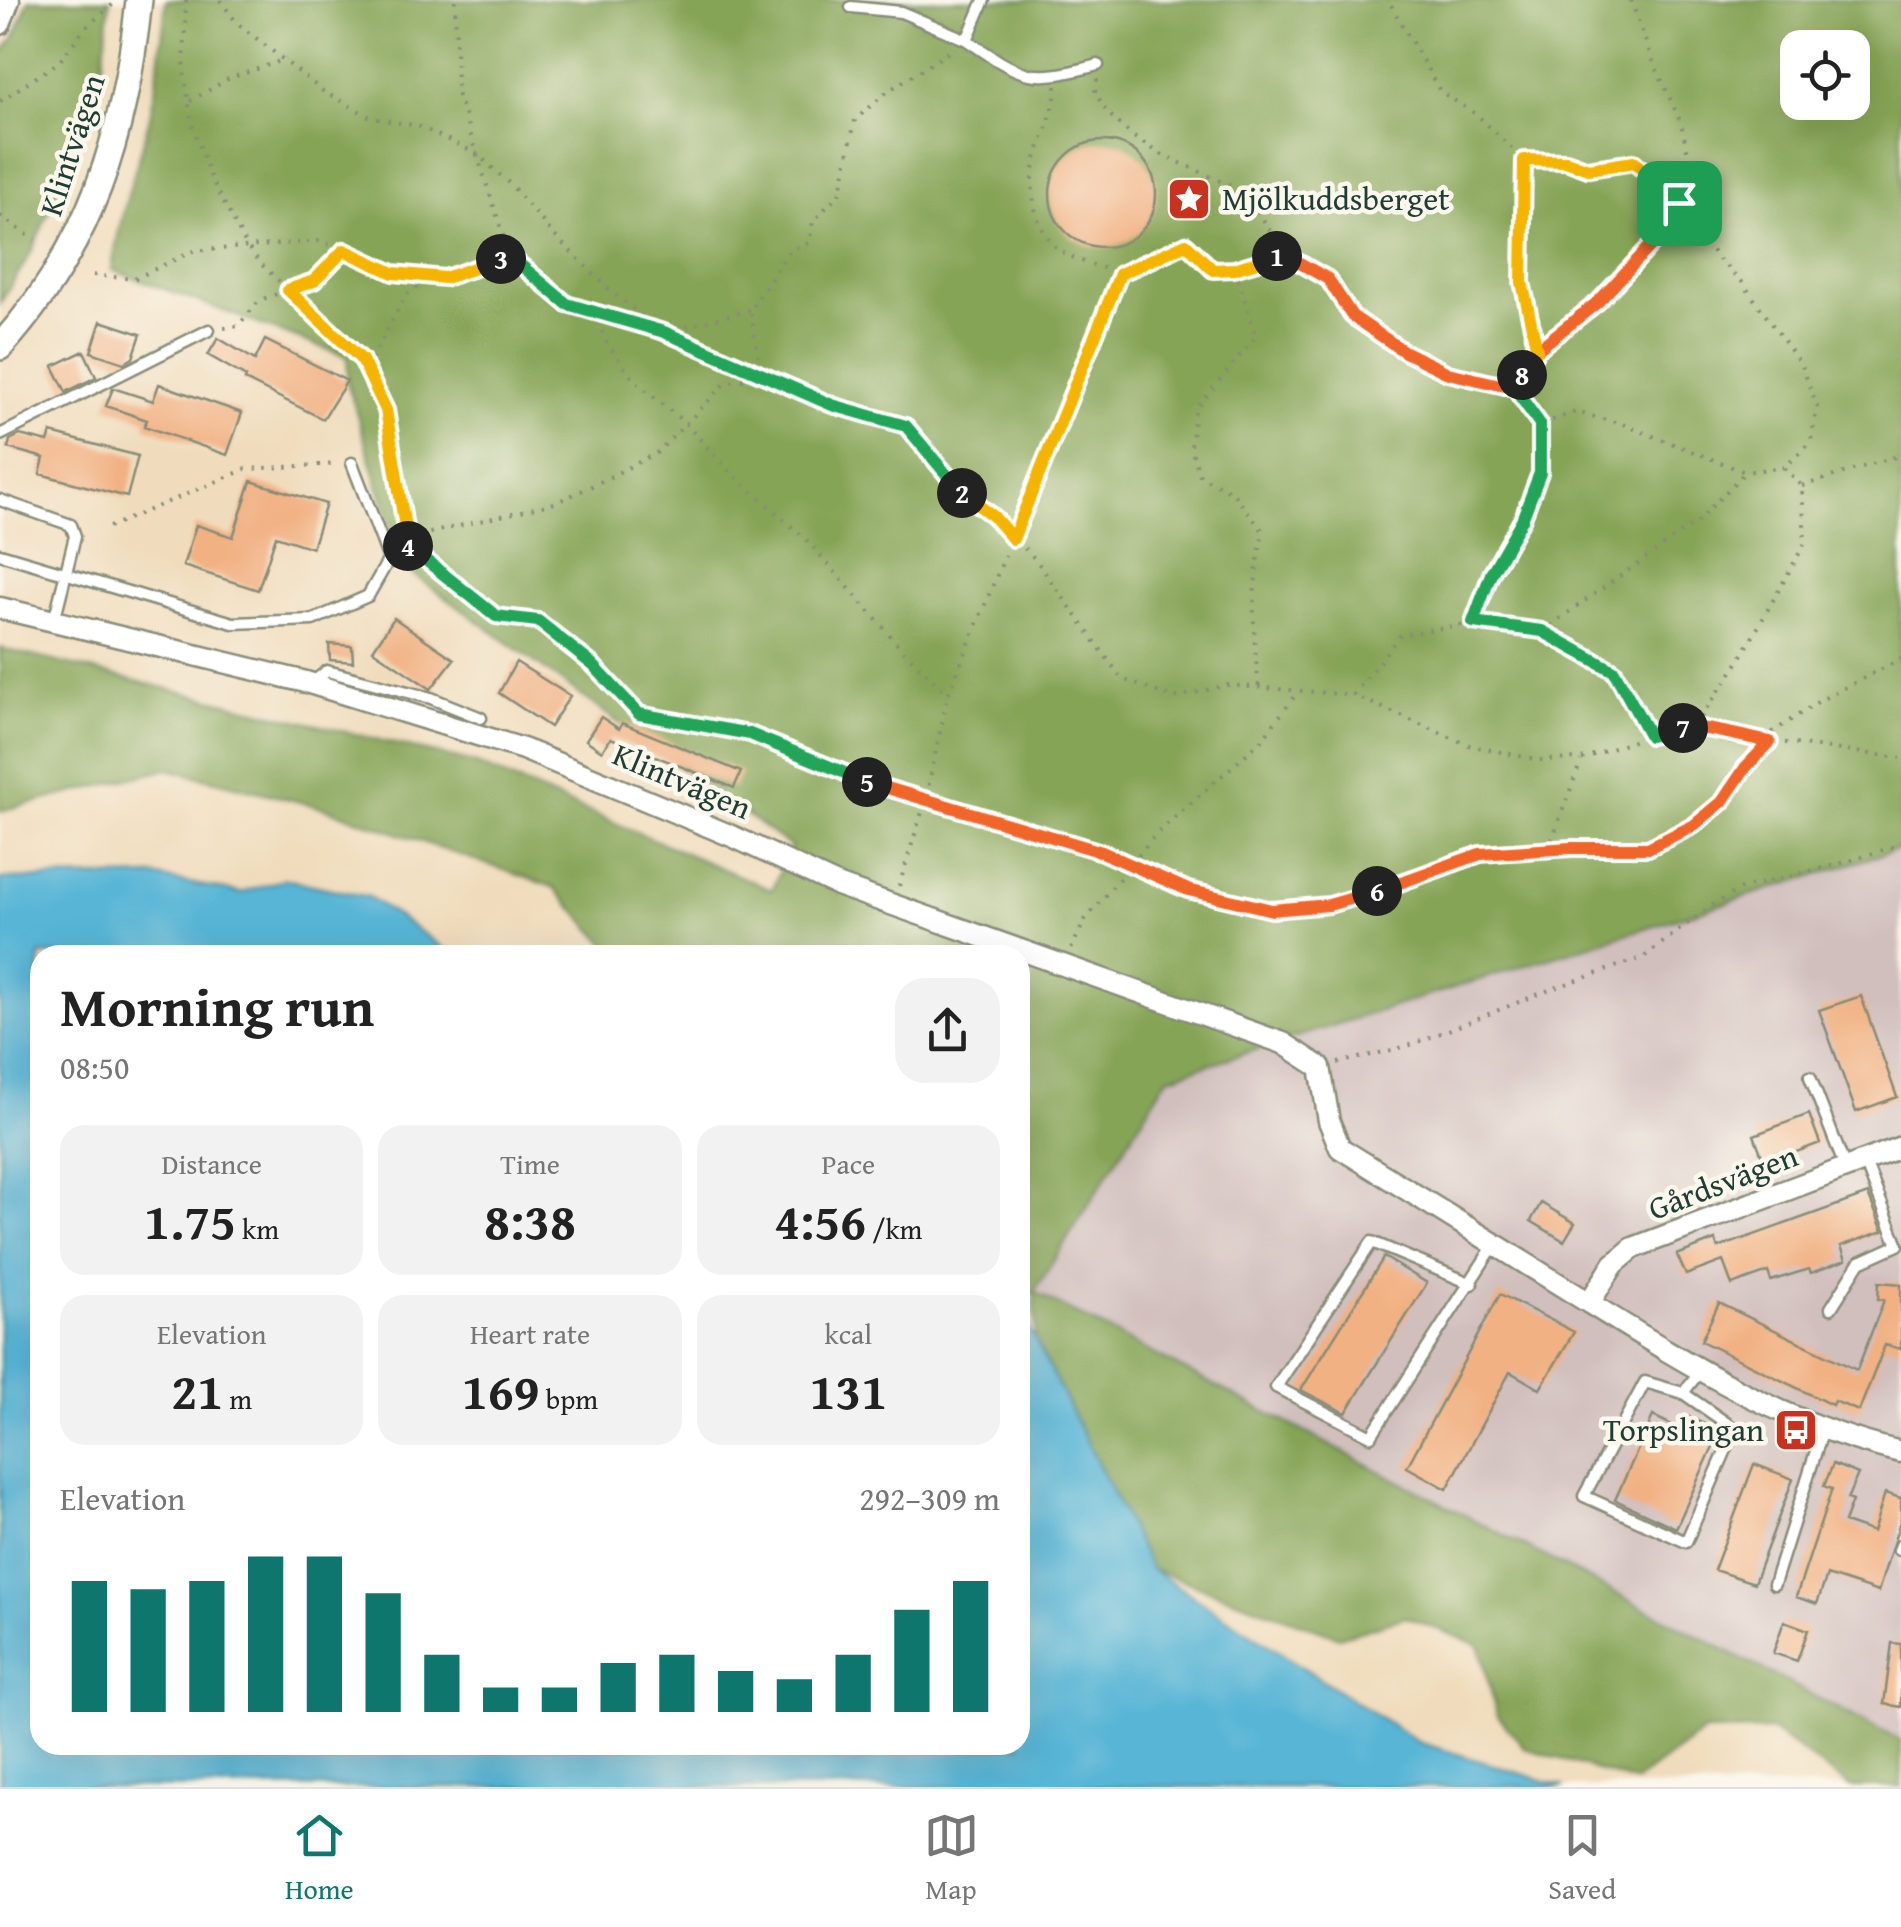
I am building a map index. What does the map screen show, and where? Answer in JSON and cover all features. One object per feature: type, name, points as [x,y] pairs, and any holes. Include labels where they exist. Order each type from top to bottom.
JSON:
[{"type":"street","points":[[0,24],[10,0]]},
{"type":"street","name":"Klintvägen","points":[[0,347],[57,276],[98,192],[120,124],[133,63],[139,0]]},
{"type":"street","name":"Klintvägen","points":[[0,608],[312,684],[523,749],[734,837],[837,885],[1004,945]]},
{"type":"street","name":"Klintvägen","points":[[1030,954],[1283,1043],[1320,1067]]},
{"type":"street","points":[[1320,1067],[1328,1122],[1340,1148],[1760,1404],[1854,1442],[1901,1452]]},
{"type":"street","name":"Gårdsvägen","points":[[1590,1303],[1614,1264],[1633,1248],[1901,1147]]},
{"type":"lane","points":[[968,40],[984,0]]},
{"type":"lane","points":[[850,7],[901,12],[968,40],[1021,74],[1039,78],[1098,65]]},
{"type":"lane","points":[[0,434],[209,330]]},
{"type":"lane","points":[[0,554],[233,623],[313,620],[368,596],[390,558],[352,463]]},
{"type":"lane","points":[[0,500],[71,525],[75,536],[54,620]]},
{"type":"lane","points":[[312,684],[327,670],[431,698],[481,718]]},
{"type":"lane","points":[[1810,1077],[1898,1246],[1860,1262],[1831,1308]]},
{"type":"lane","points":[[1472,1284],[1372,1242],[1276,1388],[1371,1436],[1472,1284],[1494,1244]]},
{"type":"lane","points":[[1683,1393],[1700,1370]]},
{"type":"lane","points":[[1645,1382],[1683,1393],[1735,1429],[1686,1542],[1584,1496],[1645,1382]]},
{"type":"lane","points":[[1774,1584],[1823,1429]]},
{"type":"path","points":[[0,100],[59,62],[84,29],[118,0]]},
{"type":"path","points":[[186,0],[184,71],[192,124],[211,178],[246,245],[362,360],[386,410],[409,550],[496,616],[538,621],[593,665],[639,714],[750,734],[890,792],[1102,852],[1188,890],[1272,910],[1329,905],[1480,854],[1648,848],[1693,826],[1722,802],[1745,768],[1770,742],[1773,732],[1819,701],[1901,660]]},
{"type":"path","points":[[220,0],[237,23],[324,92],[372,118],[418,126],[476,154],[510,184],[555,236],[614,294],[664,332]]},
{"type":"path","points":[[454,0],[457,93],[510,256],[567,304],[664,332],[762,378],[832,405],[906,426],[965,498],[993,516],[1036,560],[1122,679],[1174,698],[1228,685],[1353,695],[1468,745],[1540,760],[1582,758],[1696,726],[1770,742],[1901,758]]},
{"type":"path","points":[[1388,0],[1440,91],[1477,115],[1524,160],[1566,161],[1588,169],[1634,162],[1679,203],[1802,366],[1818,407],[1812,442],[1785,467],[1745,472],[1622,424],[1576,412],[1540,424]]},
{"type":"path","points":[[1514,388],[1537,350],[1598,302],[1671,224],[1691,166],[1681,124],[1631,0]]},
{"type":"path","points":[[664,332],[750,310],[790,250],[810,244],[814,222],[841,190],[854,120],[865,108],[968,40]]},
{"type":"path","points":[[189,102],[228,79],[286,59]]},
{"type":"path","points":[[1098,65],[1095,92],[1106,111],[1132,136],[1164,155],[1247,193],[1284,254],[1328,279],[1352,316],[1405,352],[1448,373],[1514,388],[1540,424],[1540,473],[1522,520],[1491,574],[1473,622]]},
{"type":"path","points":[[1056,76],[1055,111],[1037,156],[1034,207],[1042,230],[1058,249],[1120,274]]},
{"type":"path","points":[[1524,160],[1522,282],[1537,350]]},
{"type":"path","points":[[0,216],[35,240]]},
{"type":"path","points":[[93,275],[134,279],[193,252],[321,241],[393,273],[431,277],[445,278],[510,256]]},
{"type":"path","points":[[893,905],[925,802],[948,695],[1120,274],[1186,244],[1213,270],[1234,269],[1284,254]]},
{"type":"path","points":[[209,330],[238,326],[260,300],[314,281],[344,250]]},
{"type":"path","points":[[1234,269],[1256,336],[1195,410],[1191,448],[1200,476],[1232,492],[1262,531],[1251,621],[1259,688]]},
{"type":"path","points":[[366,368],[406,294],[431,277]]},
{"type":"path","points":[[750,310],[762,378]]},
{"type":"path","points":[[592,311],[607,343],[634,380],[808,540],[902,649],[948,695]]},
{"type":"path","points":[[408,538],[554,503],[658,452],[727,382],[762,378]]},
{"type":"path","points":[[1802,486],[1901,455]]},
{"type":"path","points":[[109,528],[246,469],[352,463]]},
{"type":"path","points":[[1696,726],[1738,662],[1805,542],[1802,486],[1785,467]]},
{"type":"path","points":[[1542,631],[1697,522],[1745,472]]},
{"type":"path","points":[[1353,695],[1400,636],[1473,622],[1542,631],[1614,671],[1650,736]]},
{"type":"path","points":[[1063,966],[1085,920],[1156,834],[1261,740],[1298,692]]},
{"type":"path","points":[[1548,850],[1582,758]]},
{"type":"path","points":[[1320,1067],[1408,1046],[1549,990],[1644,958],[1705,910],[1742,888],[1901,844]]},
{"type":"shaded area","points":[[1901,848],[1901,1741],[1034,1292],[1168,1077]]},
{"type":"green space","points":[[29,0],[110,0],[100,92],[31,253],[0,303],[0,55],[13,39]]},
{"type":"green space","points":[[166,0],[1901,0],[1901,848],[1168,1077],[1034,1292],[1901,1741],[1901,1787],[1850,1787],[1771,1730],[1704,1731],[1635,1782],[1525,1748],[1497,1715],[1479,1645],[1406,1617],[1339,1637],[1151,1569],[1036,1341],[1034,1293],[1030,1294],[1030,945],[607,945],[553,887],[324,808],[168,769],[0,811],[0,648],[474,763],[772,890],[791,847],[403,567],[347,381],[348,357],[112,270],[150,117]]},
{"type":"water","points":[[152,876],[241,893],[285,879],[369,897],[439,945],[30,945],[30,1755],[1030,1755],[1030,1330],[1151,1569],[1418,1742],[1565,1787],[0,1787],[0,879]]},
{"type":"building","points":[[1103,141],[1123,145],[1140,157],[1152,174],[1156,194],[1152,214],[1140,231],[1123,243],[1103,247],[1083,243],[1066,231],[1054,214],[1050,194],[1054,174],[1066,157],[1083,145]]},
{"type":"building","points":[[101,321],[141,334],[133,358],[124,363],[91,352]]},
{"type":"building","points":[[218,338],[255,360],[265,340],[347,381],[323,419],[245,380],[246,377],[208,355]]},
{"type":"building","points":[[84,351],[96,377],[66,392],[53,366]]},
{"type":"building","points":[[159,384],[242,413],[227,455],[144,426],[147,420],[106,406],[113,388],[153,401]]},
{"type":"building","points":[[51,433],[138,456],[127,497],[40,474],[44,458],[8,448],[10,440],[20,435],[48,442]]},
{"type":"building","points":[[251,481],[326,504],[312,548],[276,536],[258,590],[183,566],[196,525],[233,537]]},
{"type":"building","points":[[394,618],[454,659],[431,689],[373,650]]},
{"type":"building","points":[[329,644],[352,646],[353,662],[330,660]]},
{"type":"building","points":[[516,662],[570,696],[550,727],[499,693]]},
{"type":"building","points":[[601,717],[619,729],[622,723],[741,772],[734,788],[611,738],[602,751],[586,740]]},
{"type":"building","points":[[1861,996],[1897,1097],[1856,1112],[1819,1010]]},
{"type":"building","points":[[1809,1114],[1820,1143],[1765,1164],[1754,1135]]},
{"type":"building","points":[[1868,1194],[1883,1231],[1841,1246],[1846,1260],[1811,1273],[1809,1269],[1771,1281],[1768,1272],[1732,1285],[1723,1261],[1686,1275],[1677,1255],[1715,1240],[1718,1248]]},
{"type":"building","points":[[1541,1203],[1575,1223],[1564,1241],[1531,1221]]},
{"type":"building","points":[[1384,1257],[1427,1283],[1346,1413],[1301,1390]]},
{"type":"building","points":[[1879,1282],[1901,1284],[1901,1349],[1885,1345],[1859,1411],[1834,1401],[1832,1405],[1701,1341],[1719,1303],[1857,1370],[1884,1300],[1878,1299]]},
{"type":"building","points":[[1500,1294],[1574,1332],[1540,1389],[1510,1372],[1447,1489],[1407,1467]]},
{"type":"building","points":[[1653,1416],[1680,1429],[1686,1416],[1720,1431],[1676,1528],[1615,1500]]},
{"type":"building","points":[[1754,1464],[1793,1479],[1754,1583],[1714,1570]]},
{"type":"building","points":[[1833,1464],[1858,1474],[1847,1499],[1852,1501],[1844,1522],[1873,1532],[1885,1493],[1901,1498],[1901,1518],[1878,1592],[1827,1575],[1817,1604],[1796,1597],[1832,1489],[1824,1486]]},
{"type":"building","points":[[1784,1621],[1808,1630],[1797,1661],[1773,1653]]},
{"type":"building","points":[[1892,1643],[1901,1644],[1901,1707],[1884,1704]]},
{"type":"place","name":"Mjölkuddsberget","points":[[1189,199]]},
{"type":"place","name":"Torpslingan","points":[[1796,1430]]},
{"type":"route","points":[[1679,203],[1634,162],[1588,169],[1566,161],[1524,160],[1522,282],[1537,350],[1514,388],[1540,424],[1540,473],[1522,520],[1491,574],[1473,622],[1542,631],[1614,671],[1650,736],[1696,726],[1770,742],[1745,768],[1722,802],[1693,826],[1648,848],[1480,854],[1329,905],[1272,910],[1188,890],[1102,852],[890,792],[750,734],[639,714],[593,665],[538,621],[496,616],[409,550],[386,410],[362,360],[288,290],[314,281],[344,250],[393,273],[445,278],[510,256],[567,304],[664,332],[762,378],[832,405],[906,426],[965,498],[993,516],[1013,539],[1120,274],[1186,244],[1213,270],[1234,269],[1284,254],[1328,279],[1352,316],[1405,352],[1448,373],[1514,388],[1537,350],[1598,302],[1671,224],[1679,203]]}]
